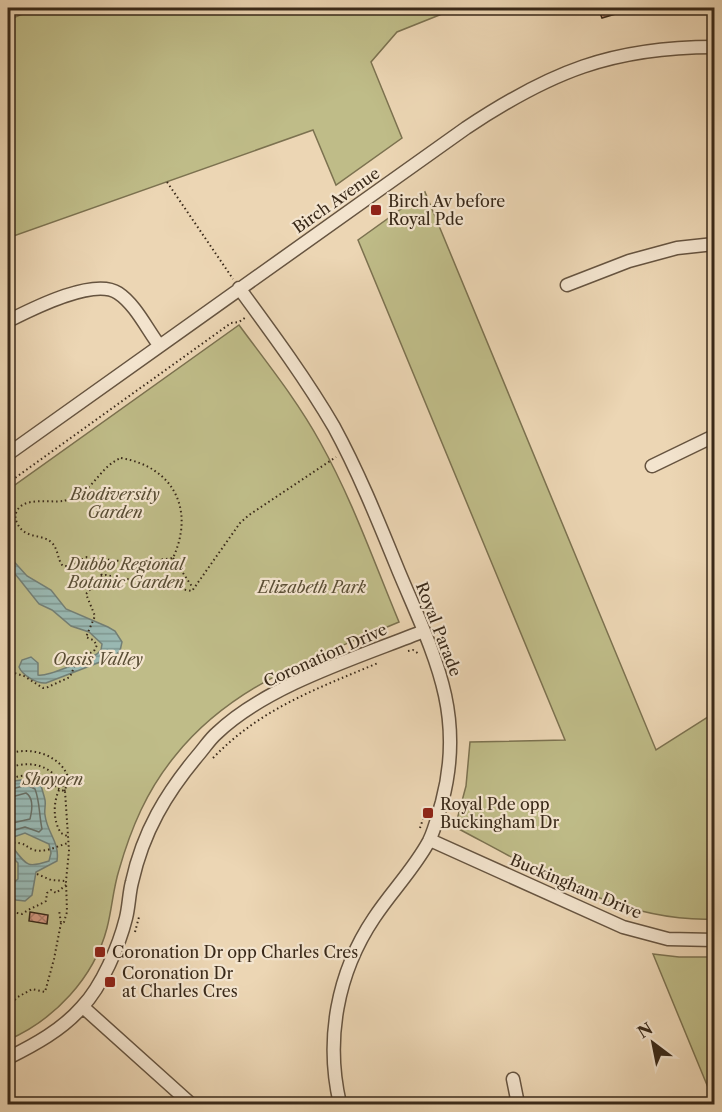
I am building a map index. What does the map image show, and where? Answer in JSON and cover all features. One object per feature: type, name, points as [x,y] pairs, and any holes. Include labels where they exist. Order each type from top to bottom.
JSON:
[{"type":"street","name":"Birch Avenue","points":[[8,454],[466,128],[531,88],[565,72],[631,53],[680,47],[714,47]]},
{"type":"street","points":[[567,285],[629,261],[677,248],[714,244]]},
{"type":"street","name":"Royal Parade","points":[[239,288],[316,399],[346,451],[424,631],[446,692],[451,750],[447,782],[430,840],[374,917],[356,946],[338,1002],[333,1034],[333,1062],[340,1104]]},
{"type":"street","points":[[8,321],[44,304],[90,289],[109,289],[125,298],[159,345]]},
{"type":"street","points":[[652,466],[714,436]]},
{"type":"street","name":"Coronation Drive","points":[[8,1058],[44,1039],[83,1007],[102,978],[115,951],[126,917],[132,882],[148,831],[176,782],[217,733],[255,704],[298,682],[424,631]]},
{"type":"street","name":"Buckingham Drive","points":[[430,840],[623,927],[668,939],[714,940]]},
{"type":"street","points":[[83,1007],[191,1104]]},
{"type":"street","points":[[513,1079],[518,1104]]},
{"type":"path","points":[[167,182],[239,288]]},
{"type":"path","points":[[8,483],[231,323],[239,322],[255,311]]},
{"type":"path","points":[[8,676],[11,672],[24,676],[43,687],[70,677],[77,660],[94,651],[97,645],[86,637],[95,619],[95,612],[86,594],[102,576],[192,591],[240,524],[249,515],[346,451]]},
{"type":"path","points":[[121,458],[133,460],[160,473],[169,482],[181,511],[183,527],[180,543],[173,558],[136,563],[87,556],[68,566],[63,566],[60,563],[57,549],[50,540],[29,536],[21,529],[15,520],[16,512],[31,502],[65,501],[81,494],[112,462],[121,458]]},
{"type":"path","points":[[95,557],[102,576]]},
{"type":"path","points":[[173,558],[194,589]]},
{"type":"path","points":[[404,652],[412,650],[418,652],[423,663]]},
{"type":"path","points":[[213,758],[226,744],[264,714],[315,689],[384,660]]},
{"type":"path","points":[[8,754],[28,751],[50,757],[62,766],[67,773],[68,780],[65,791],[68,843],[67,912],[64,922],[61,923],[45,992],[32,989],[8,1006]]},
{"type":"path","points":[[8,768],[28,763],[43,766],[59,778],[65,791]]},
{"type":"path","points":[[8,780],[21,775],[34,776],[65,791]]},
{"type":"path","points":[[59,790],[56,797],[55,820],[58,830],[67,836]]},
{"type":"path","points":[[420,831],[426,812]]},
{"type":"path","points":[[8,848],[12,843],[20,842],[27,844],[33,850],[49,850],[68,843]]},
{"type":"path","points":[[37,874],[51,880],[66,881]]},
{"type":"path","points":[[8,911],[22,914],[31,907],[39,906],[46,901],[47,893],[51,890],[56,893],[66,885]]},
{"type":"path","points":[[59,910],[58,917],[61,923]]},
{"type":"path","points":[[135,933],[140,914]]},
{"type":"green space","points":[[37,8],[457,8],[397,32],[371,62],[402,138],[336,185],[313,130],[8,238],[8,20]]},
{"type":"green space","points":[[425,192],[656,750],[714,713],[714,919],[680,918],[613,903],[548,876],[455,827],[466,786],[470,742],[565,740],[358,240]]},
{"type":"green space","name":"Dubbo Regional Botanic Garden","points":[[239,325],[292,397],[332,464],[399,622],[278,675],[223,709],[198,731],[165,769],[141,810],[124,854],[115,884],[107,928],[93,964],[70,995],[56,1009],[41,1021],[8,1040],[8,490]]},
{"type":"green space","points":[[653,954],[714,957],[714,1102]]},
{"type":"water","points":[[8,555],[27,576],[51,590],[66,609],[115,631],[122,642],[120,651],[113,657],[46,683],[26,676],[19,667],[22,660],[31,657],[38,663],[38,675],[43,675],[67,668],[97,654],[102,644],[89,632],[71,626],[52,610],[39,604],[16,575],[8,569]]},
{"type":"water","points":[[29,779],[41,785],[45,800],[46,821],[57,848],[57,861],[36,872],[32,895],[25,901],[16,900],[8,895],[10,886],[18,879],[18,863],[8,858],[8,847],[14,849],[25,862],[32,865],[49,861],[51,853],[49,844],[25,833],[8,839],[8,786],[14,781]]},
{"type":"building","points":[[598,8],[628,8],[629,10],[602,18]]},
{"type":"building","points":[[30,912],[48,915],[47,924],[29,921]]},
{"type":"place","name":"Birch Av before Royal Pde","points":[[376,210]]},
{"type":"place","name":"Royal Pde opp Buckingham Dr","points":[[428,813]]},
{"type":"place","name":"Coronation Dr opp Charles Cres","points":[[100,952]]},
{"type":"place","name":"Coronation Dr at Charles Cres","points":[[110,982]]},
{"type":"park label","name":"Biodiversity Garden","points":[[115,503]]},
{"type":"park label","name":"Elizabeth Park","points":[[312,587]]},
{"type":"park label","name":"Oasis Valley","points":[[98,659]]},
{"type":"park label","name":"Shoyoen","points":[[53,779]]}]
